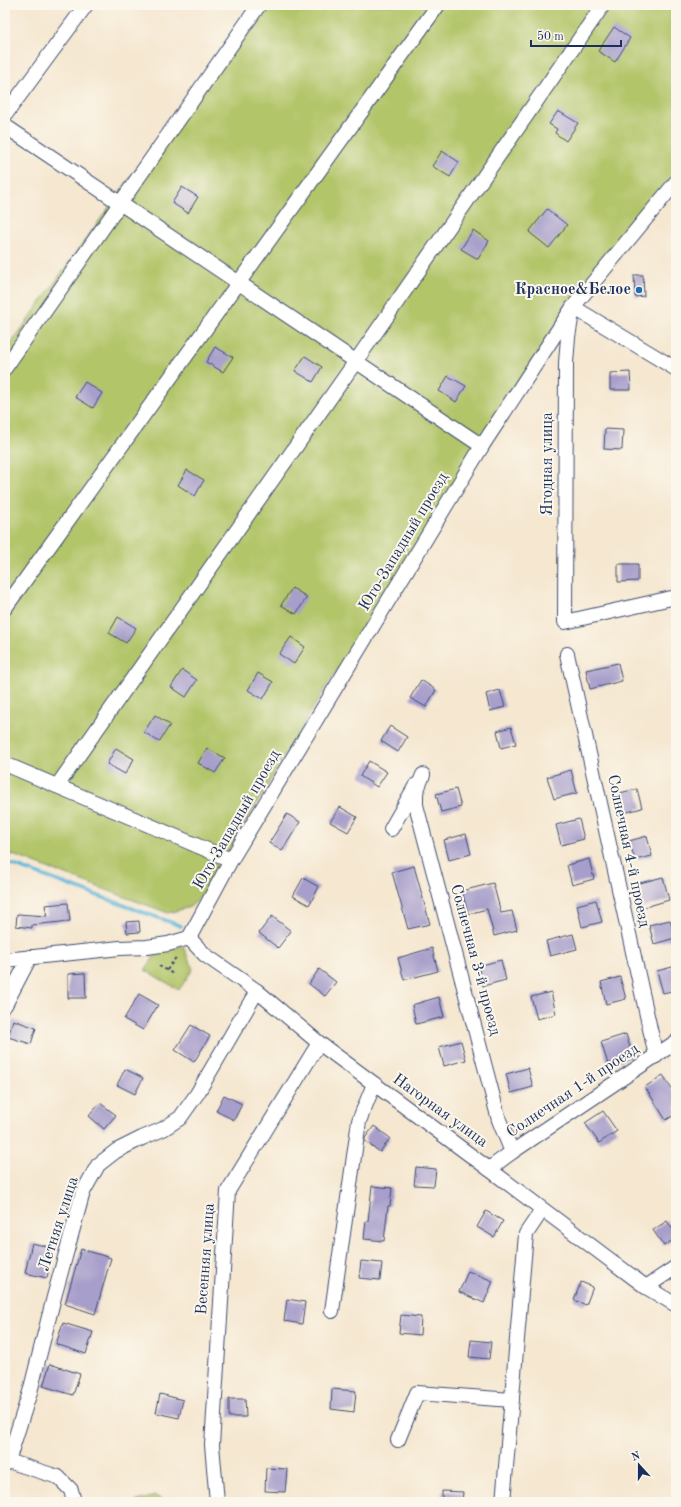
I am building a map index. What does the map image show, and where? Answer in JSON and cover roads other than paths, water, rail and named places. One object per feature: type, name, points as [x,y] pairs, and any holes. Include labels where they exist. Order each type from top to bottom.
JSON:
[{"type":"street","points":[[5,115],[86,5]]},
{"type":"street","points":[[5,368],[259,5]]},
{"type":"street","points":[[5,608],[438,5]]},
{"type":"street","points":[[57,786],[356,361],[603,5]]},
{"type":"street","points":[[5,126],[482,446]]},
{"type":"street","name":"Юго-Западный проезд","points":[[189,938],[231,860],[482,446],[573,307],[676,182]]},
{"type":"street","points":[[573,307],[676,369]]},
{"type":"street","name":"Ягодная улица","points":[[573,307],[568,337],[566,363],[565,622],[676,597]]},
{"type":"street","name":"Солнечная 4-й проезд","points":[[567,654],[656,1056]]},
{"type":"street","points":[[5,764],[231,860]]},
{"type":"street","name":"Солнечная 3-й проезд","points":[[391,829],[423,774],[416,792],[416,805],[499,1120],[512,1152]]},
{"type":"street","points":[[5,960],[120,948],[147,947],[168,944],[189,938]]},
{"type":"street","name":"Нагорная улица","points":[[189,938],[205,955],[257,991],[319,1043],[490,1169],[542,1210],[646,1287],[676,1305]]},
{"type":"street","points":[[5,1005],[30,957]]},
{"type":"street","name":"Летняя улица","points":[[7,1463],[30,1392],[54,1297],[84,1192],[94,1172],[98,1165],[116,1151],[163,1129],[180,1118],[197,1094],[257,991]]},
{"type":"street","name":"Солнечная 1-й проезд","points":[[490,1169],[512,1152],[676,1042]]},
{"type":"street","name":"Весенняя улица","points":[[218,1502],[212,1445],[228,1191],[319,1043]]},
{"type":"street","points":[[332,1311],[359,1121],[374,1084]]},
{"type":"street","points":[[503,1502],[526,1234],[542,1210]]},
{"type":"street","points":[[646,1287],[676,1267]]},
{"type":"street","points":[[398,1440],[417,1393],[512,1400]]},
{"type":"street","points":[[7,1463],[58,1477],[71,1490],[74,1502]]},
{"type":"waterway","points":[[5,862],[181,926]]},
{"type":"place","name":"Красное&Белое","points":[[639,290]]}]
